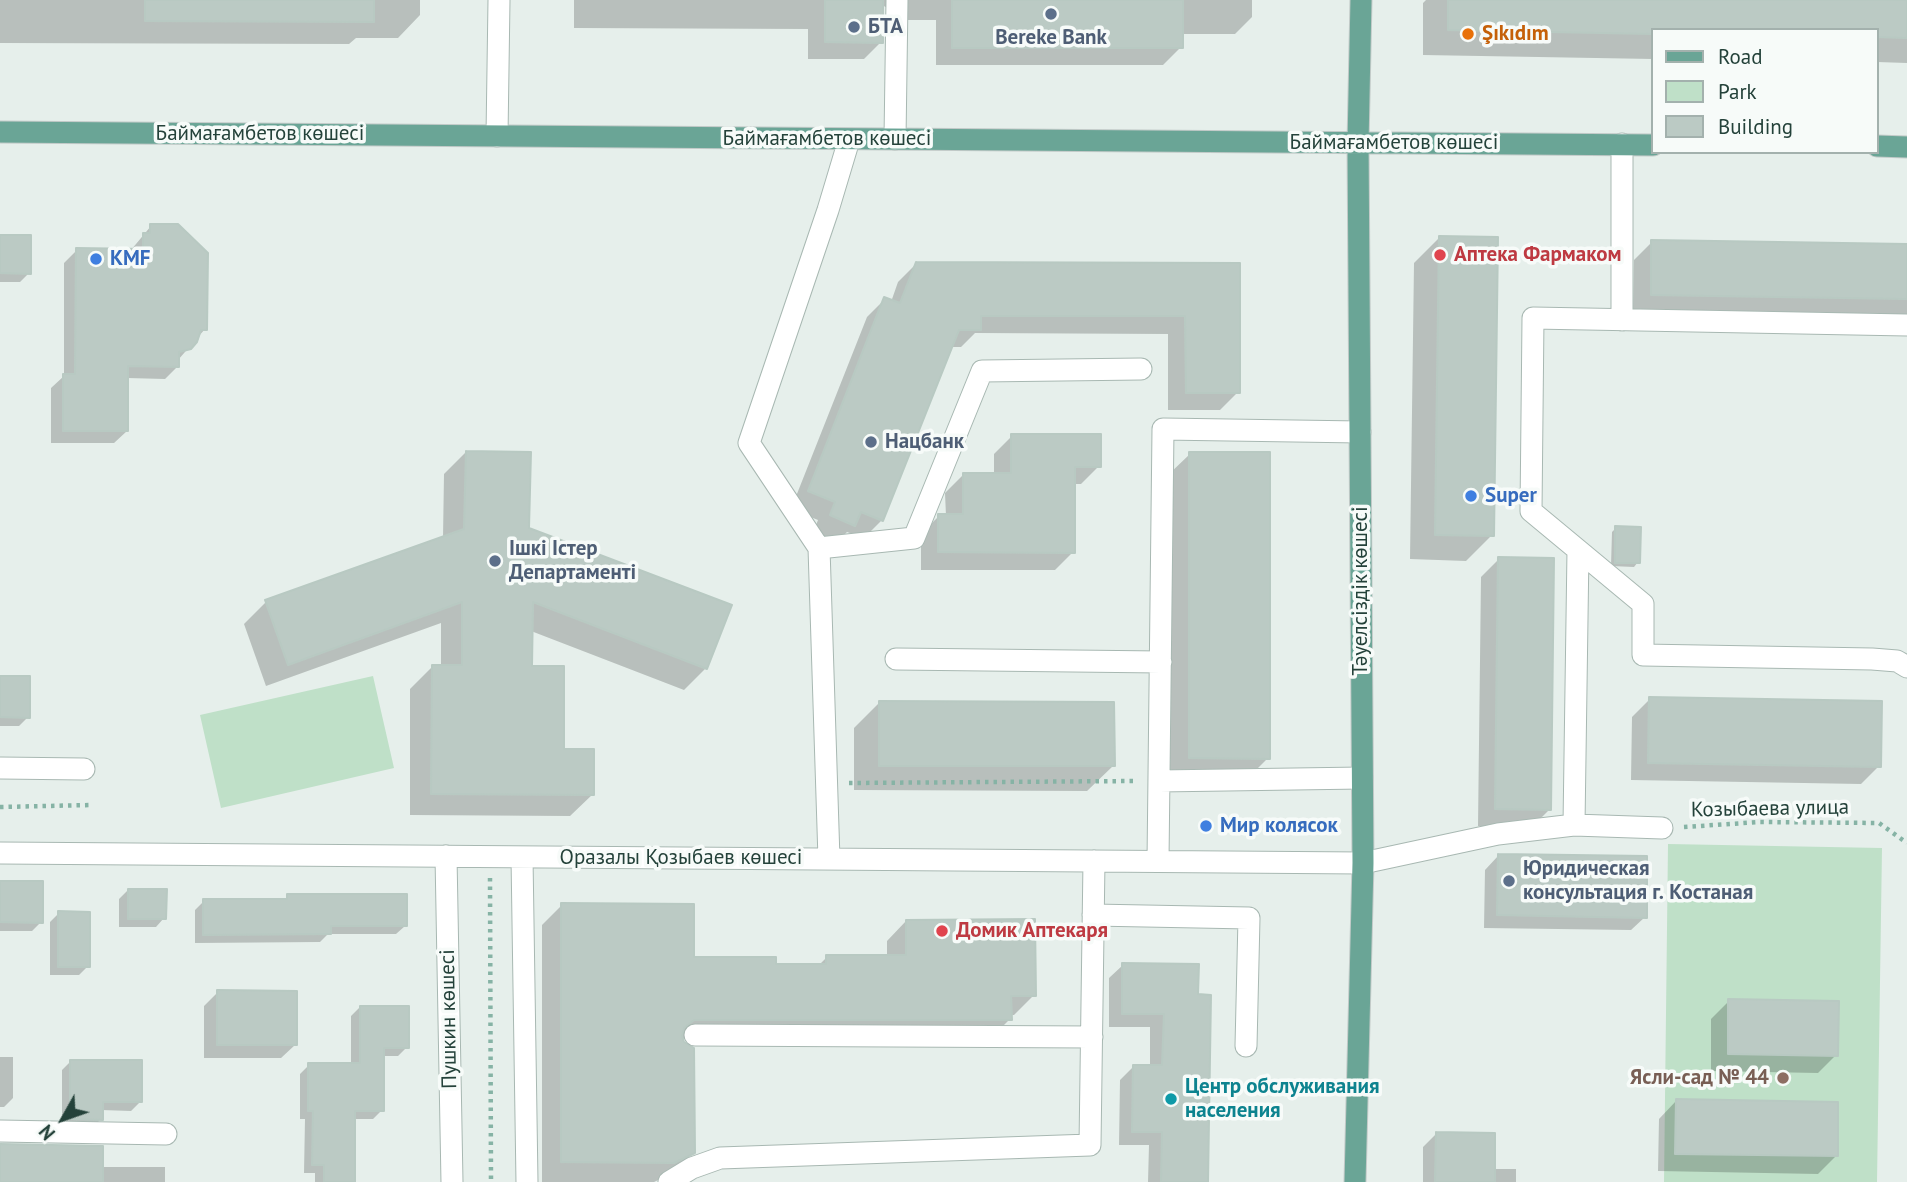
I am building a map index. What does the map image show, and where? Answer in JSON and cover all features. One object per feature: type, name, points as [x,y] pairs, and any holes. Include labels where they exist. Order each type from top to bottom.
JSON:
[{"type":"main road","name":"Тәуелсіздік көшесі","points":[[1355,1182],[1363,863],[1358,142],[1361,0]]},
{"type":"main road","name":"Баймағамбетов көшесі","points":[[0,132],[1652,145]]},
{"type":"main road","points":[[1879,146],[1907,147]]},
{"type":"street","points":[[497,136],[499,0]]},
{"type":"street","points":[[895,139],[897,0]]},
{"type":"street","points":[[829,859],[819,548],[748,443],[828,210],[849,140]]},
{"type":"street","points":[[1622,144],[1622,320]]},
{"type":"street","points":[[1907,325],[1533,318],[1531,511],[1643,604],[1643,655],[1872,659],[1897,661],[1907,667]]},
{"type":"street","points":[[819,548],[914,538],[982,371],[1141,369]]},
{"type":"street","points":[[1158,861],[1163,429],[1360,432]]},
{"type":"street","points":[[1574,825],[1578,550]]},
{"type":"street","points":[[896,659],[1161,662]]},
{"type":"street","points":[[0,768],[85,769]]},
{"type":"street","points":[[1159,781],[1362,778]]},
{"type":"street","name":"Оразалы Қозыбаев көшесі","points":[[0,853],[1363,863],[1498,834],[1574,825],[1662,828]]},
{"type":"street","name":"Пушкин көшесі","points":[[446,856],[452,1182]]},
{"type":"street","points":[[522,857],[527,1182]]},
{"type":"street","points":[[669,1182],[692,1168],[720,1158],[1090,1145],[1094,861]]},
{"type":"street","points":[[1093,915],[1250,918],[1246,1046]]},
{"type":"street","points":[[695,1035],[1093,1037]]},
{"type":"street","points":[[0,1131],[166,1134]]},
{"type":"path","points":[[826,783],[1159,781]]},
{"type":"path","points":[[0,807],[91,805]]},
{"type":"path","name":"Козыбаева улица","points":[[1662,828],[1760,821],[1879,823],[1907,843]]},
{"type":"path","points":[[490,857],[491,1182]]},
{"type":"green space","points":[[373,676],[394,768],[221,808],[200,715]]},
{"type":"green space","points":[[1668,844],[1882,848],[1877,1182],[1664,1182]]},
{"type":"building","points":[[145,0],[374,0],[374,22],[145,21]]},
{"type":"building","name":"БТА","points":[[825,0],[883,0],[883,43],[825,42]]},
{"type":"building","points":[[952,0],[1183,0],[1183,48],[952,48]]},
{"type":"building","points":[[1448,0],[1907,0],[1907,38],[1879,37],[1879,28],[1652,28],[1652,34],[1448,30]]},
{"type":"building","points":[[150,224],[178,224],[208,253],[207,330],[201,330],[191,349],[179,352],[179,367],[128,366],[128,431],[63,431],[63,374],[75,374],[76,248],[143,249],[143,233],[150,233]]},
{"type":"building","points":[[0,235],[31,235],[31,274],[0,273]]},
{"type":"building","points":[[1439,236],[1498,237],[1494,536],[1435,535]]},
{"type":"building","points":[[1651,240],[1907,244],[1907,299],[1651,295]]},
{"type":"building","name":"Нацбанк","points":[[916,262],[1240,263],[1240,393],[1186,393],[1185,316],[981,316],[981,330],[959,330],[883,521],[861,512],[855,526],[830,515],[835,502],[808,491],[884,297],[900,303]]},
{"type":"building","points":[[1011,434],[1101,434],[1101,467],[1075,467],[1075,553],[938,552],[938,514],[963,514],[963,473],[1011,473]]},
{"type":"building","name":"Ішкі Істер Департаменті","points":[[466,451],[531,452],[529,528],[732,605],[707,669],[533,602],[532,666],[564,666],[564,749],[594,749],[594,795],[431,794],[432,665],[462,665],[462,602],[288,665],[265,600],[464,529]]},
{"type":"building","points":[[1189,452],[1270,452],[1270,759],[1189,758]]},
{"type":"building","points":[[1615,526],[1641,527],[1640,563],[1615,563]]},
{"type":"building","points":[[1498,557],[1554,558],[1551,810],[1495,809]]},
{"type":"building","points":[[0,676],[30,676],[30,718],[0,717]]},
{"type":"building","points":[[1649,697],[1882,701],[1881,767],[1648,763]]},
{"type":"building","points":[[879,701],[1114,702],[1115,766],[879,766]]},
{"type":"building","points":[[1498,854],[1647,856],[1647,918],[1497,915]]},
{"type":"building","points":[[0,881],[43,881],[43,923],[0,922]]},
{"type":"building","points":[[128,889],[167,889],[166,919],[128,919]]},
{"type":"building","points":[[287,894],[407,894],[407,926],[331,926],[331,934],[203,935],[203,899],[287,899]]},
{"type":"building","points":[[561,903],[694,904],[694,957],[776,957],[776,964],[826,964],[826,955],[906,955],[906,920],[1035,919],[1036,996],[1011,996],[1012,1020],[694,1020],[684,1028],[682,1036],[684,1042],[694,1048],[695,1153],[674,1163],[561,1162]]},
{"type":"building","points":[[58,911],[90,912],[90,967],[58,967]]},
{"type":"building","name":"Центр обслуживания населения","points":[[1122,963],[1199,964],[1198,994],[1211,995],[1208,1182],[1161,1182],[1162,1132],[1132,1132],[1133,1065],[1162,1065],[1164,1014],[1122,1014]]},
{"type":"building","points":[[217,990],[297,991],[297,1045],[217,1045]]},
{"type":"building","points":[[1728,999],[1839,1001],[1838,1056],[1728,1054]]},
{"type":"building","points":[[360,1006],[409,1006],[409,1048],[384,1048],[384,1111],[355,1111],[355,1182],[324,1182],[324,1165],[312,1165],[313,1111],[308,1111],[308,1063],[360,1063]]},
{"type":"building","points":[[70,1060],[142,1060],[142,1102],[103,1102],[103,1120],[70,1119]]},
{"type":"building","points":[[1676,1099],[1838,1102],[1838,1156],[1675,1154]]},
{"type":"building","points":[[1436,1132],[1495,1133],[1495,1182],[1435,1182]]},
{"type":"building","points":[[0,1144],[103,1146],[103,1182],[0,1182]]},
{"type":"place","name":"Bereke Bank","points":[[1051,14]]},
{"type":"place","name":"БТА","points":[[854,27]]},
{"type":"place","name":"Şıkıdım","points":[[1468,34]]},
{"type":"place","name":"Аптека Фармаком","points":[[1440,255]]},
{"type":"place","name":"KMF","points":[[96,259]]},
{"type":"place","name":"Нацбанк","points":[[871,442]]},
{"type":"place","name":"Super","points":[[1471,496]]},
{"type":"place","name":"Ішкі Істер Департаменті","points":[[495,561]]},
{"type":"place","name":"Мир колясок","points":[[1206,826]]},
{"type":"place","name":"Юридическая консультация г. Костаная","points":[[1509,881]]},
{"type":"place","name":"Домик Аптекаря","points":[[942,931]]},
{"type":"place","name":"Ясли-сад № 44","points":[[1783,1078]]},
{"type":"place","name":"Центр обслуживания населения","points":[[1171,1099]]}]
